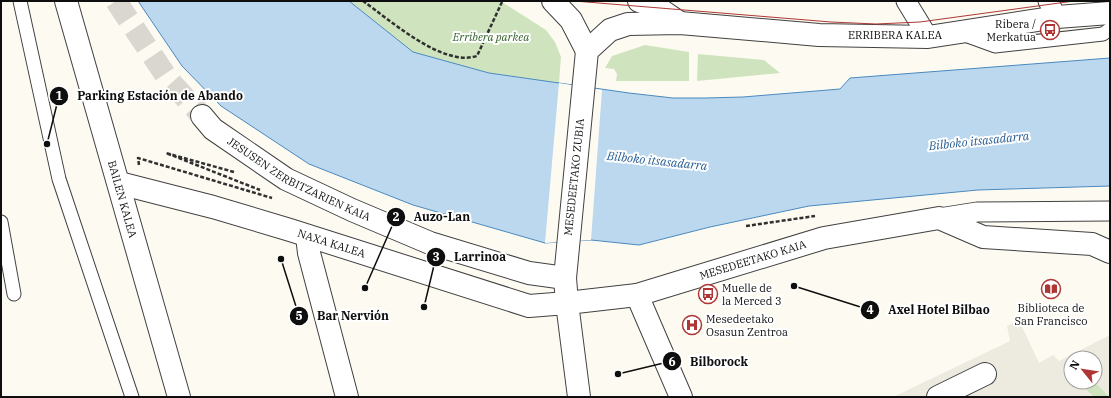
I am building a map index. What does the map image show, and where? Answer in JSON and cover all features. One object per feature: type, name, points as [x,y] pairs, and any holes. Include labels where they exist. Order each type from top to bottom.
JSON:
[{"type":"street","name":"BAILEN KALEA","points":[[66,1],[179,397]]},
{"type":"street","points":[[553,1],[571,20],[587,51]]},
{"type":"street","name":"ERRIBERA KALEA","points":[[638,1],[658,8],[680,23]]},
{"type":"street","points":[[906,1],[928,37]]},
{"type":"street","name":"ERRIBERA KALEA","points":[[587,51],[610,30],[628,24],[680,23],[819,35],[928,37],[958,33],[1053,9],[1110,12]]},
{"type":"street","name":"MESEDEETAKO ZUBIA","points":[[579,397],[567,303],[566,268],[587,51]]},
{"type":"street","name":"JESUSEN ZERBITZARIEN KAIA","points":[[202,116],[212,129],[286,179],[352,210],[430,243],[529,273],[566,268]]},
{"type":"street","name":"NAXA KALEA","points":[[119,183],[213,208],[308,236],[529,306],[567,303]]},
{"type":"street","name":"MESEDEETAKO KAIA","points":[[567,303],[637,295],[824,238],[939,218],[977,212],[1110,211]]},
{"type":"street","points":[[939,218],[983,237],[1092,244],[1110,252]]},
{"type":"street","points":[[308,236],[309,253],[347,397]]},
{"type":"street","points":[[637,295],[681,397]]},
{"type":"street","points":[[938,397],[985,374]]},
{"type":"lane","points":[[20,1],[59,179],[132,397]]},
{"type":"lane","points":[[958,33],[995,46],[1103,34],[1110,29]]},
{"type":"lane","points":[[1,222],[14,294]]},
{"type":"path","points":[[363,1],[424,44],[455,57],[470,58],[477,56],[502,2]]},
{"type":"path","points":[[139,172],[138,158],[273,197],[166,153],[236,172]]},
{"type":"green space","name":"Erribera parkea","points":[[349,1],[502,2],[546,30],[555,42],[561,57],[559,83],[489,73],[413,52]]},
{"type":"green space","points":[[645,45],[689,52],[689,81],[616,81],[617,74],[614,69],[605,68],[612,56]]},
{"type":"green space","points":[[698,54],[764,60],[780,73],[697,81]]},
{"type":"green space","points":[[1086,390],[1103,390],[1110,397],[1094,397]]},
{"type":"shaded area","points":[[1019,320],[1039,363],[1053,355],[1059,361],[1063,359],[1063,390],[1086,390],[1094,397],[893,397],[1010,341],[1007,326]]},
{"type":"shaded area","points":[[1110,335],[1110,397],[1103,390],[1103,350],[1081,350]]},
{"type":"water","name":"Bilboko itsasadarra","points":[[138,1],[349,1],[413,52],[489,73],[673,98],[743,97],[840,89],[850,78],[1110,58],[1110,186],[978,190],[809,206],[710,227],[639,245],[591,240],[545,243],[413,205],[309,164],[221,106],[182,66]]},
{"type":"pier","points":[[559,83],[602,90],[591,240],[545,243]]},
{"type":"tunnel","points":[[116,1],[168,79],[202,116]]},
{"type":"tram line","points":[[574,1],[831,22],[876,24],[920,22],[1074,1]]},
{"type":"place","name":"Ribera / Merkatua","points":[[1050,30]]},
{"type":"place","name":"Parking Estación de Abando","points":[[47,144]]},
{"type":"place","name":"Bar Nervión","points":[[281,259]]},
{"type":"place","name":"Axel Hotel Bilbao","points":[[794,286]]},
{"type":"place","name":"Auzo-Lan","points":[[365,288]]},
{"type":"place","name":"Biblioteca de San Francisco","points":[[1051,289]]},
{"type":"place","name":"Muelle de la Merced 3","points":[[708,294]]},
{"type":"place","name":"Larrinoa","points":[[424,307]]},
{"type":"place","name":"Mesedeetako Osasun Zentroa","points":[[692,325]]},
{"type":"place","name":"Bilborock","points":[[618,374]]}]
